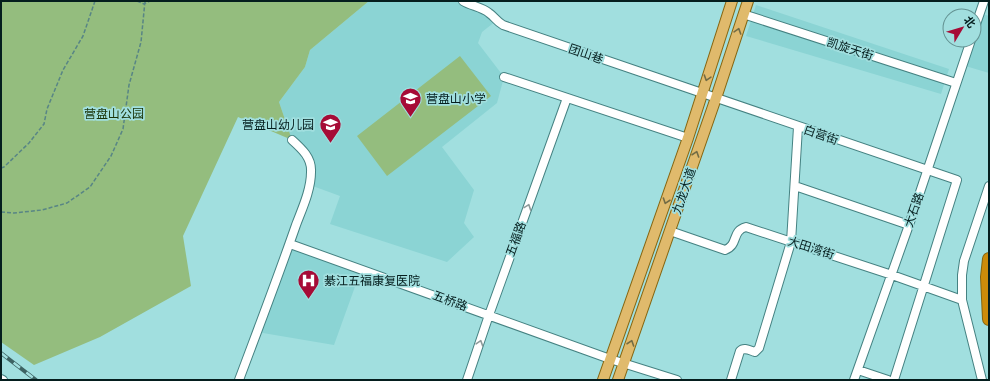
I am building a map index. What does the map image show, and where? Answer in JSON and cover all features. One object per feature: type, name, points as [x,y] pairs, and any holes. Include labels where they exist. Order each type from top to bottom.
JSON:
[{"type":"highway","points":[[989,259],[987,277],[989,318]]},
{"type":"main road","name":"九龙大道","points":[[604,380],[610,359],[688,138],[732,1]]},
{"type":"main road","name":"九龙大道","points":[[618,380],[716,98],[748,1]]},
{"type":"street","name":"团山巷","points":[[463,1],[468,5],[488,12],[496,21],[503,25],[716,98]]},
{"type":"street","name":"凯旋天街","points":[[743,14],[956,83]]},
{"type":"street","name":"大石路","points":[[854,380],[892,275],[968,48]]},
{"type":"street","points":[[504,77],[688,138]]},
{"type":"street","name":"五福路","points":[[467,380],[567,98]]},
{"type":"street","name":"白营街","points":[[716,98],[957,180],[923,286]]},
{"type":"street","points":[[731,380],[740,351],[745,348],[755,352],[760,348],[791,242],[798,127]]},
{"type":"street","points":[[239,380],[290,244],[310,185],[312,172],[310,159],[303,149],[292,140]]},
{"type":"street","points":[[795,186],[909,225]]},
{"type":"street","points":[[982,380],[962,300],[962,275],[964,261],[989,186]]},
{"type":"street","name":"大田湾街","points":[[670,231],[725,250],[733,245],[737,231],[746,227],[892,275],[962,300]]},
{"type":"street","name":"五桥路","points":[[290,244],[610,359],[677,380]]},
{"type":"street","points":[[894,380],[923,286]]},
{"type":"street","points":[[858,370],[888,380]]},
{"type":"path","points":[[1,168],[4,167],[29,143],[44,124],[47,109],[63,70],[83,36],[95,1]]},
{"type":"path","points":[[137,1],[144,4],[150,1]]},
{"type":"path","points":[[1,212],[14,213],[42,210],[67,203],[90,187],[95,181],[111,156],[123,129],[129,85],[141,42],[145,1]]},
{"type":"shaded area","name":"营盘山小学","points":[[369,1],[454,1],[468,5],[496,21],[482,32],[478,43],[504,77],[497,103],[442,147],[474,190],[464,223],[474,237],[447,262],[330,224],[340,196],[310,185],[310,159],[292,140],[279,102],[305,67],[310,50]]},
{"type":"shaded area","points":[[756,5],[949,69],[941,94],[746,36]]},
{"type":"shaded area","points":[[982,14],[989,16],[989,73],[962,65],[970,48],[982,48]]},
{"type":"shaded area","name":"綦江五福康复医院","points":[[290,244],[361,270],[334,345],[257,332]]},
{"type":"green space","name":"营盘山公园","points":[[1,1],[369,1],[310,50],[305,67],[279,102],[292,140],[238,117],[183,236],[191,286],[100,337],[34,365],[1,342]]},
{"type":"green space","points":[[460,56],[491,96],[387,176],[357,136]]},
{"type":"railway","points":[[1,353],[36,380]]},
{"type":"place","name":"营盘山小学","points":[[410,118]]},
{"type":"place","name":"营盘山幼儿园","points":[[330,144]]},
{"type":"place","name":"綦江五福康复医院","points":[[309,300]]}]
